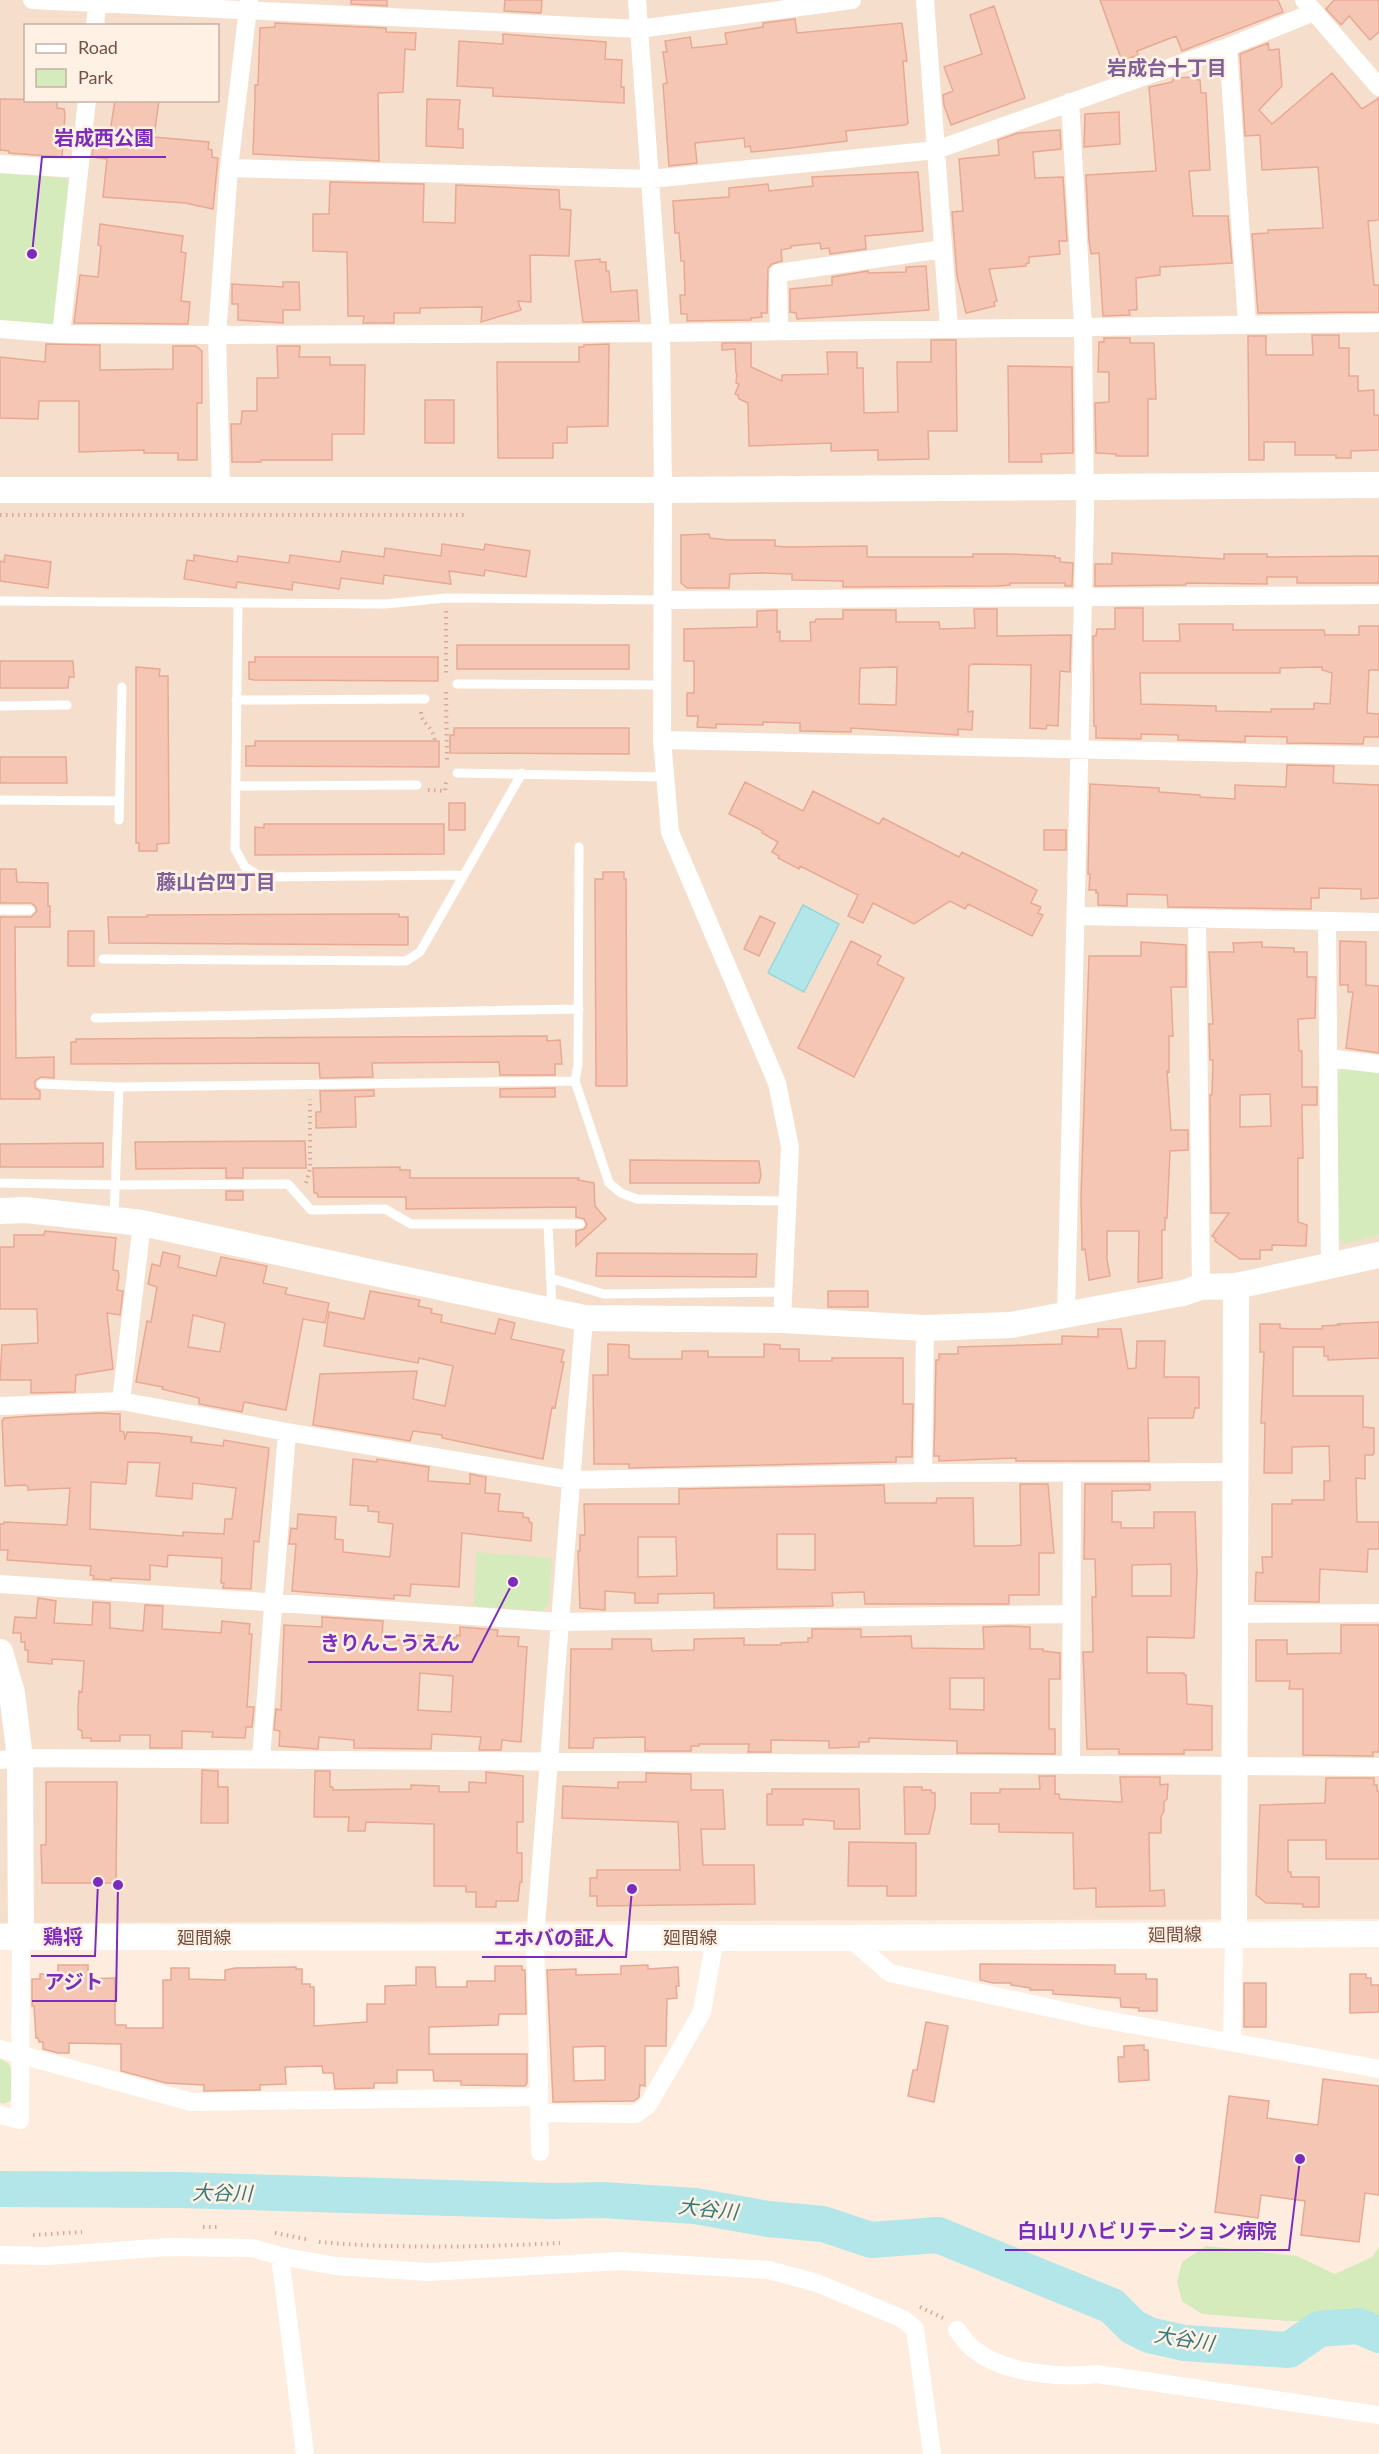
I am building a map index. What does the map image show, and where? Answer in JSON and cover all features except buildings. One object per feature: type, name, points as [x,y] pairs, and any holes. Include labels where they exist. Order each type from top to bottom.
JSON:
[{"type":"street","points":[[32,0],[97,4],[249,5],[639,29],[852,0]]},
{"type":"street","points":[[637,0],[661,333],[662,740],[670,832],[777,1083],[790,1147],[782,1320]]},
{"type":"street","points":[[925,0],[949,328]]},
{"type":"street","points":[[95,24],[97,4]]},
{"type":"street","points":[[221,490],[217,335],[229,168],[249,5]]},
{"type":"street","points":[[229,168],[651,179],[936,150],[1228,47],[1309,6],[1379,87]]},
{"type":"street","points":[[1228,47],[1247,324]]},
{"type":"street","points":[[62,334],[87,102]]},
{"type":"street","points":[[1066,1315],[1085,598],[1083,327],[1070,102]]},
{"type":"street","points":[[0,165],[79,170]]},
{"type":"street","points":[[779,331],[778,273],[943,249]]},
{"type":"street","points":[[0,329],[62,334],[217,335],[661,333],[1379,323]]},
{"type":"street","points":[[0,490],[663,490],[1379,485]]},
{"type":"street","points":[[662,600],[1379,595]]},
{"type":"street","points":[[662,740],[1379,756]]},
{"type":"street","points":[[1077,916],[1379,922]]},
{"type":"street","points":[[1197,919],[1201,1287]]},
{"type":"street","points":[[1327,922],[1330,1266]]},
{"type":"street","points":[[1329,1058],[1379,1065]]},
{"type":"street","points":[[0,1211],[26,1210],[114,1218],[142,1223],[584,1318],[782,1320],[926,1328],[1011,1325],[1183,1293],[1201,1287],[1236,1286],[1379,1255]]},
{"type":"street","points":[[121,1401],[142,1223]]},
{"type":"street","points":[[1232,2042],[1236,1286]]},
{"type":"street","points":[[540,2152],[535,1938],[584,1318]]},
{"type":"street","points":[[923,1473],[926,1328]]},
{"type":"street","points":[[0,1406],[121,1401],[287,1432],[571,1480],[923,1473],[1235,1472]]},
{"type":"street","points":[[261,1758],[287,1432]]},
{"type":"street","points":[[1071,1765],[1072,1474]]},
{"type":"street","points":[[0,1584],[560,1622],[1071,1614]]},
{"type":"street","points":[[1235,1614],[1379,1613]]},
{"type":"street","points":[[0,1652],[12,1693],[11,1937],[21,2055],[20,2120],[0,2115]]},
{"type":"street","points":[[10,1759],[261,1758],[1379,1767]]},
{"type":"street","name":"廻間線","points":[[11,1937],[849,1938],[1379,1934]]},
{"type":"street","points":[[0,2049],[191,2102],[539,2105],[636,2114],[648,2105],[702,2012],[715,1938]]},
{"type":"street","points":[[849,1938],[890,1973],[1096,2018],[1379,2069]]},
{"type":"street","points":[[0,2255],[48,2256],[178,2247],[252,2248],[280,2256],[336,2265],[429,2272],[619,2261],[769,2270],[817,2283],[903,2319],[915,2329],[932,2454]]},
{"type":"street","points":[[280,2256],[305,2454]]},
{"type":"street","points":[[957,2330],[981,2355],[1027,2371],[1061,2376],[1097,2374],[1379,2415]]},
{"type":"lane","points":[[0,601],[385,604],[446,598],[662,600]]},
{"type":"lane","points":[[238,604],[235,849],[245,867],[261,877],[464,875]]},
{"type":"lane","points":[[457,684],[662,685]]},
{"type":"lane","points":[[119,820],[122,687]]},
{"type":"lane","points":[[236,700],[423,699]]},
{"type":"lane","points":[[0,706],[67,705]]},
{"type":"lane","points":[[452,771],[665,777]]},
{"type":"lane","points":[[103,959],[406,961],[420,952],[522,773]]},
{"type":"lane","points":[[236,786],[417,785]]},
{"type":"lane","points":[[0,800],[119,801]]},
{"type":"lane","points":[[579,847],[579,1009],[578,1065],[575,1082],[609,1183],[621,1193],[637,1199],[788,1201]]},
{"type":"lane","points":[[0,910],[30,910]]},
{"type":"lane","points":[[95,1018],[579,1009]]},
{"type":"lane","points":[[41,1084],[119,1087],[575,1082]]},
{"type":"lane","points":[[114,1218],[119,1087]]},
{"type":"lane","points":[[0,1183],[288,1184],[311,1210],[385,1209],[411,1224],[580,1224]]},
{"type":"lane","points":[[548,1224],[552,1310]]},
{"type":"lane","points":[[550,1278],[604,1294],[783,1292]]},
{"type":"path","points":[[0,515],[472,515]]},
{"type":"path","points":[[446,598],[452,771]]},
{"type":"path","points":[[423,699],[421,717],[435,732],[435,742]]},
{"type":"path","points":[[417,785],[424,789],[445,790],[446,780]]},
{"type":"path","points":[[301,1198],[310,1169],[310,1085]]},
{"type":"shaded area","points":[[0,0],[1379,0],[1379,1919],[0,1923]]},
{"type":"green space","points":[[0,173],[65,178],[71,187],[57,321],[49,326],[0,322]]},
{"type":"green space","points":[[1344,1069],[1379,1073],[1379,1235],[1345,1244],[1338,1238],[1338,1074]]},
{"type":"green space","points":[[476,1552],[552,1558],[549,1605],[542,1611],[474,1606]]},
{"type":"green space","points":[[0,2059],[9,2065],[13,2076],[12,2100],[4,2104],[0,2103]]},
{"type":"green space","points":[[1206,2246],[1297,2256],[1335,2274],[1372,2257],[1379,2247],[1379,2326],[1365,2321],[1288,2321],[1202,2314],[1182,2301],[1177,2282],[1182,2262]]},
{"type":"water","points":[[803,905],[839,924],[804,992],[768,973]]},
{"type":"waterway","name":"大谷川","points":[[0,2189],[179,2190],[553,2201],[602,2200],[695,2206],[768,2219],[823,2224],[871,2240],[938,2235],[1112,2306],[1133,2327],[1149,2335],[1184,2343],[1289,2350],[1319,2329],[1359,2326],[1379,2335]]},
{"type":"place","name":"岩成西公園","points":[[32,254]]},
{"type":"place","name":"きりんこうえん","points":[[513,1582]]},
{"type":"place","name":"鶏将","points":[[98,1882]]},
{"type":"place","name":"アジト","points":[[118,1885]]},
{"type":"place","name":"エホバの証人","points":[[632,1889]]},
{"type":"place","name":"白山リハビリテーション病院","points":[[1300,2159]]},
{"type":"district","name":"岩成台十丁目","points":[[1167,68]]},
{"type":"district","name":"藤山台四丁目","points":[[216,882]]}]
